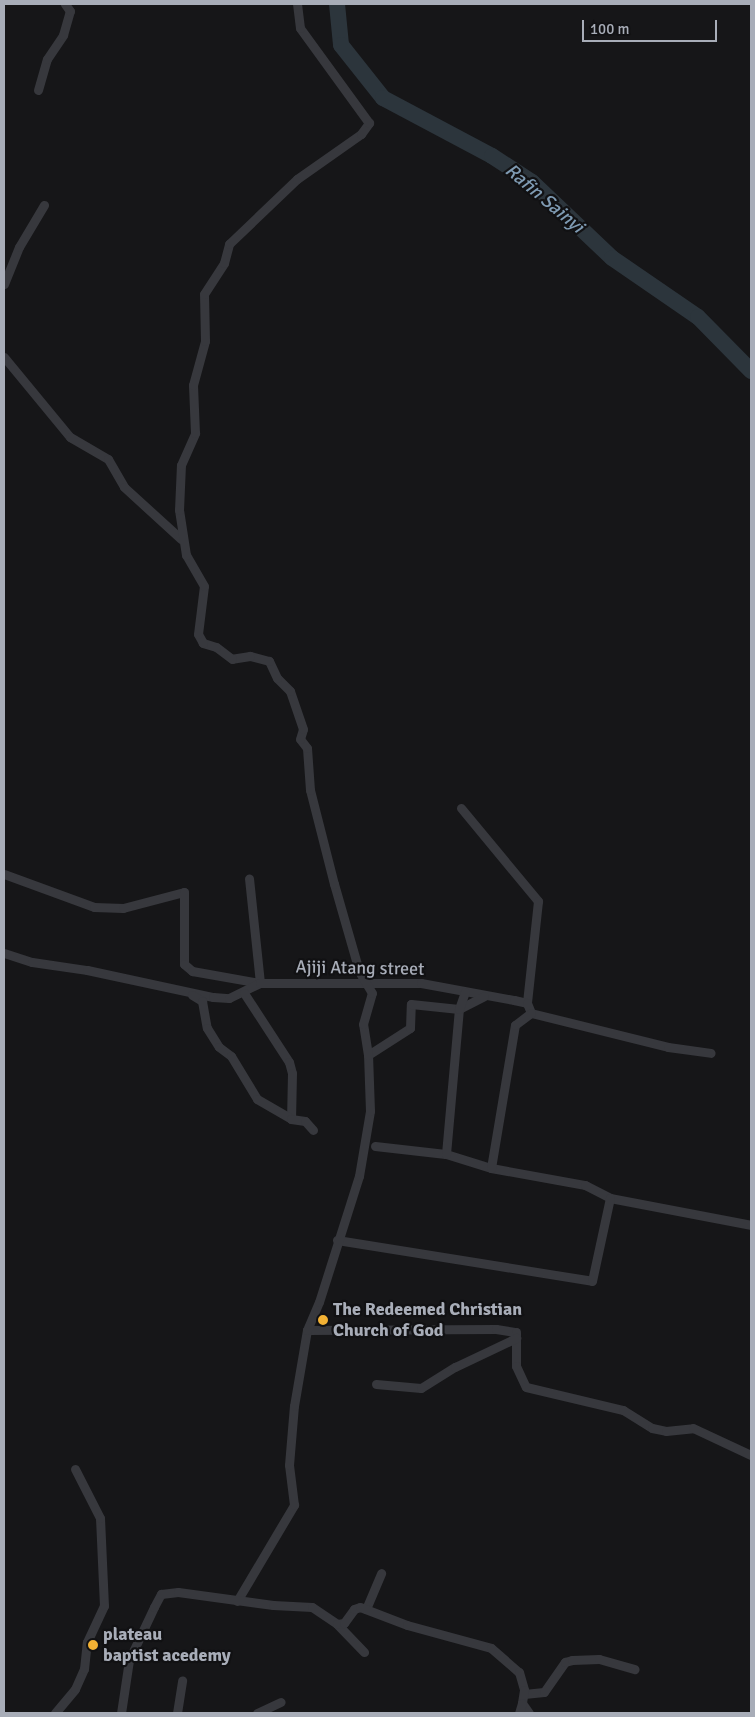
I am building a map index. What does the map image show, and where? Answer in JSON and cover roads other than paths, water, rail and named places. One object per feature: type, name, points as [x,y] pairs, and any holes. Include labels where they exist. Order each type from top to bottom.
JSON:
[{"type":"street","points":[[38,90],[47,59],[63,35],[70,11],[65,4]]},
{"type":"street","points":[[181,539],[181,465],[195,432],[193,385],[205,341],[204,294],[224,263],[229,244],[297,179],[361,134],[370,123],[300,28],[297,4]]},
{"type":"street","points":[[4,284],[19,247],[44,205]]},
{"type":"street","points":[[4,358],[70,437],[108,459],[124,487],[181,539],[204,586],[198,634],[203,643],[216,647],[232,659],[250,656],[269,660],[277,678],[290,691],[302,729],[300,739],[307,748],[310,790],[334,884],[359,971],[372,993],[363,1024],[368,1055],[370,1111],[359,1176],[337,1240],[319,1302],[307,1330],[294,1406],[290,1465],[294,1504],[237,1601]]},
{"type":"street","points":[[461,808],[538,902],[527,1003],[531,1013]]},
{"type":"street","points":[[4,874],[94,907],[123,908],[184,892],[184,964],[192,972],[260,984],[249,879]]},
{"type":"street","name":"Ajiji Atang street","points":[[4,953],[32,962],[181,989],[213,997],[229,998],[244,993],[260,984],[421,983],[527,1003]]},
{"type":"street","points":[[181,989],[202,1001],[207,1028],[219,1047],[231,1056],[257,1098],[291,1119],[305,1121],[314,1130]]},
{"type":"street","points":[[446,1154],[459,1009],[465,992]]},
{"type":"street","points":[[244,993],[289,1062],[292,1073],[291,1119]]},
{"type":"street","points":[[368,1055],[410,1028],[411,1004],[459,1009],[484,996]]},
{"type":"street","points":[[531,1013],[668,1047],[711,1053]]},
{"type":"street","points":[[491,1168],[515,1026],[531,1013]]},
{"type":"street","points":[[375,1146],[446,1154],[491,1168],[586,1185],[610,1198],[751,1225]]},
{"type":"street","points":[[337,1240],[592,1281],[610,1198]]},
{"type":"street","points":[[307,1330],[496,1329],[516,1332],[516,1366],[526,1387],[624,1410],[652,1428],[666,1431],[693,1428],[751,1455]]},
{"type":"street","points":[[376,1384],[421,1388],[455,1366],[516,1338]]},
{"type":"street","points":[[55,1713],[81,1676],[87,1642],[104,1606],[100,1518],[75,1469]]},
{"type":"street","points":[[366,1609],[381,1572]]},
{"type":"street","points":[[121,1713],[129,1660],[161,1594],[178,1592],[237,1601],[312,1607],[336,1624],[364,1652]]},
{"type":"street","points":[[336,1624],[344,1623],[354,1609],[366,1609],[407,1625],[491,1648],[519,1672],[523,1699],[529,1713]]},
{"type":"street","points":[[523,1699],[544,1692],[565,1662],[572,1660],[599,1659],[635,1669]]},
{"type":"street","points":[[177,1713],[182,1680]]},
{"type":"street","points":[[519,1713],[523,1699]]},
{"type":"street","points":[[257,1713],[282,1702]]},
{"type":"waterway","name":"Rafin Sainyi","points":[[337,4],[341,45],[383,98],[492,156],[532,182],[612,258],[698,317],[751,371]]},
{"type":"place","name":"The Redeemed Christian Church of God","points":[[323,1320]]},
{"type":"place","name":"plateau baptist acedemy","points":[[93,1645]]}]
